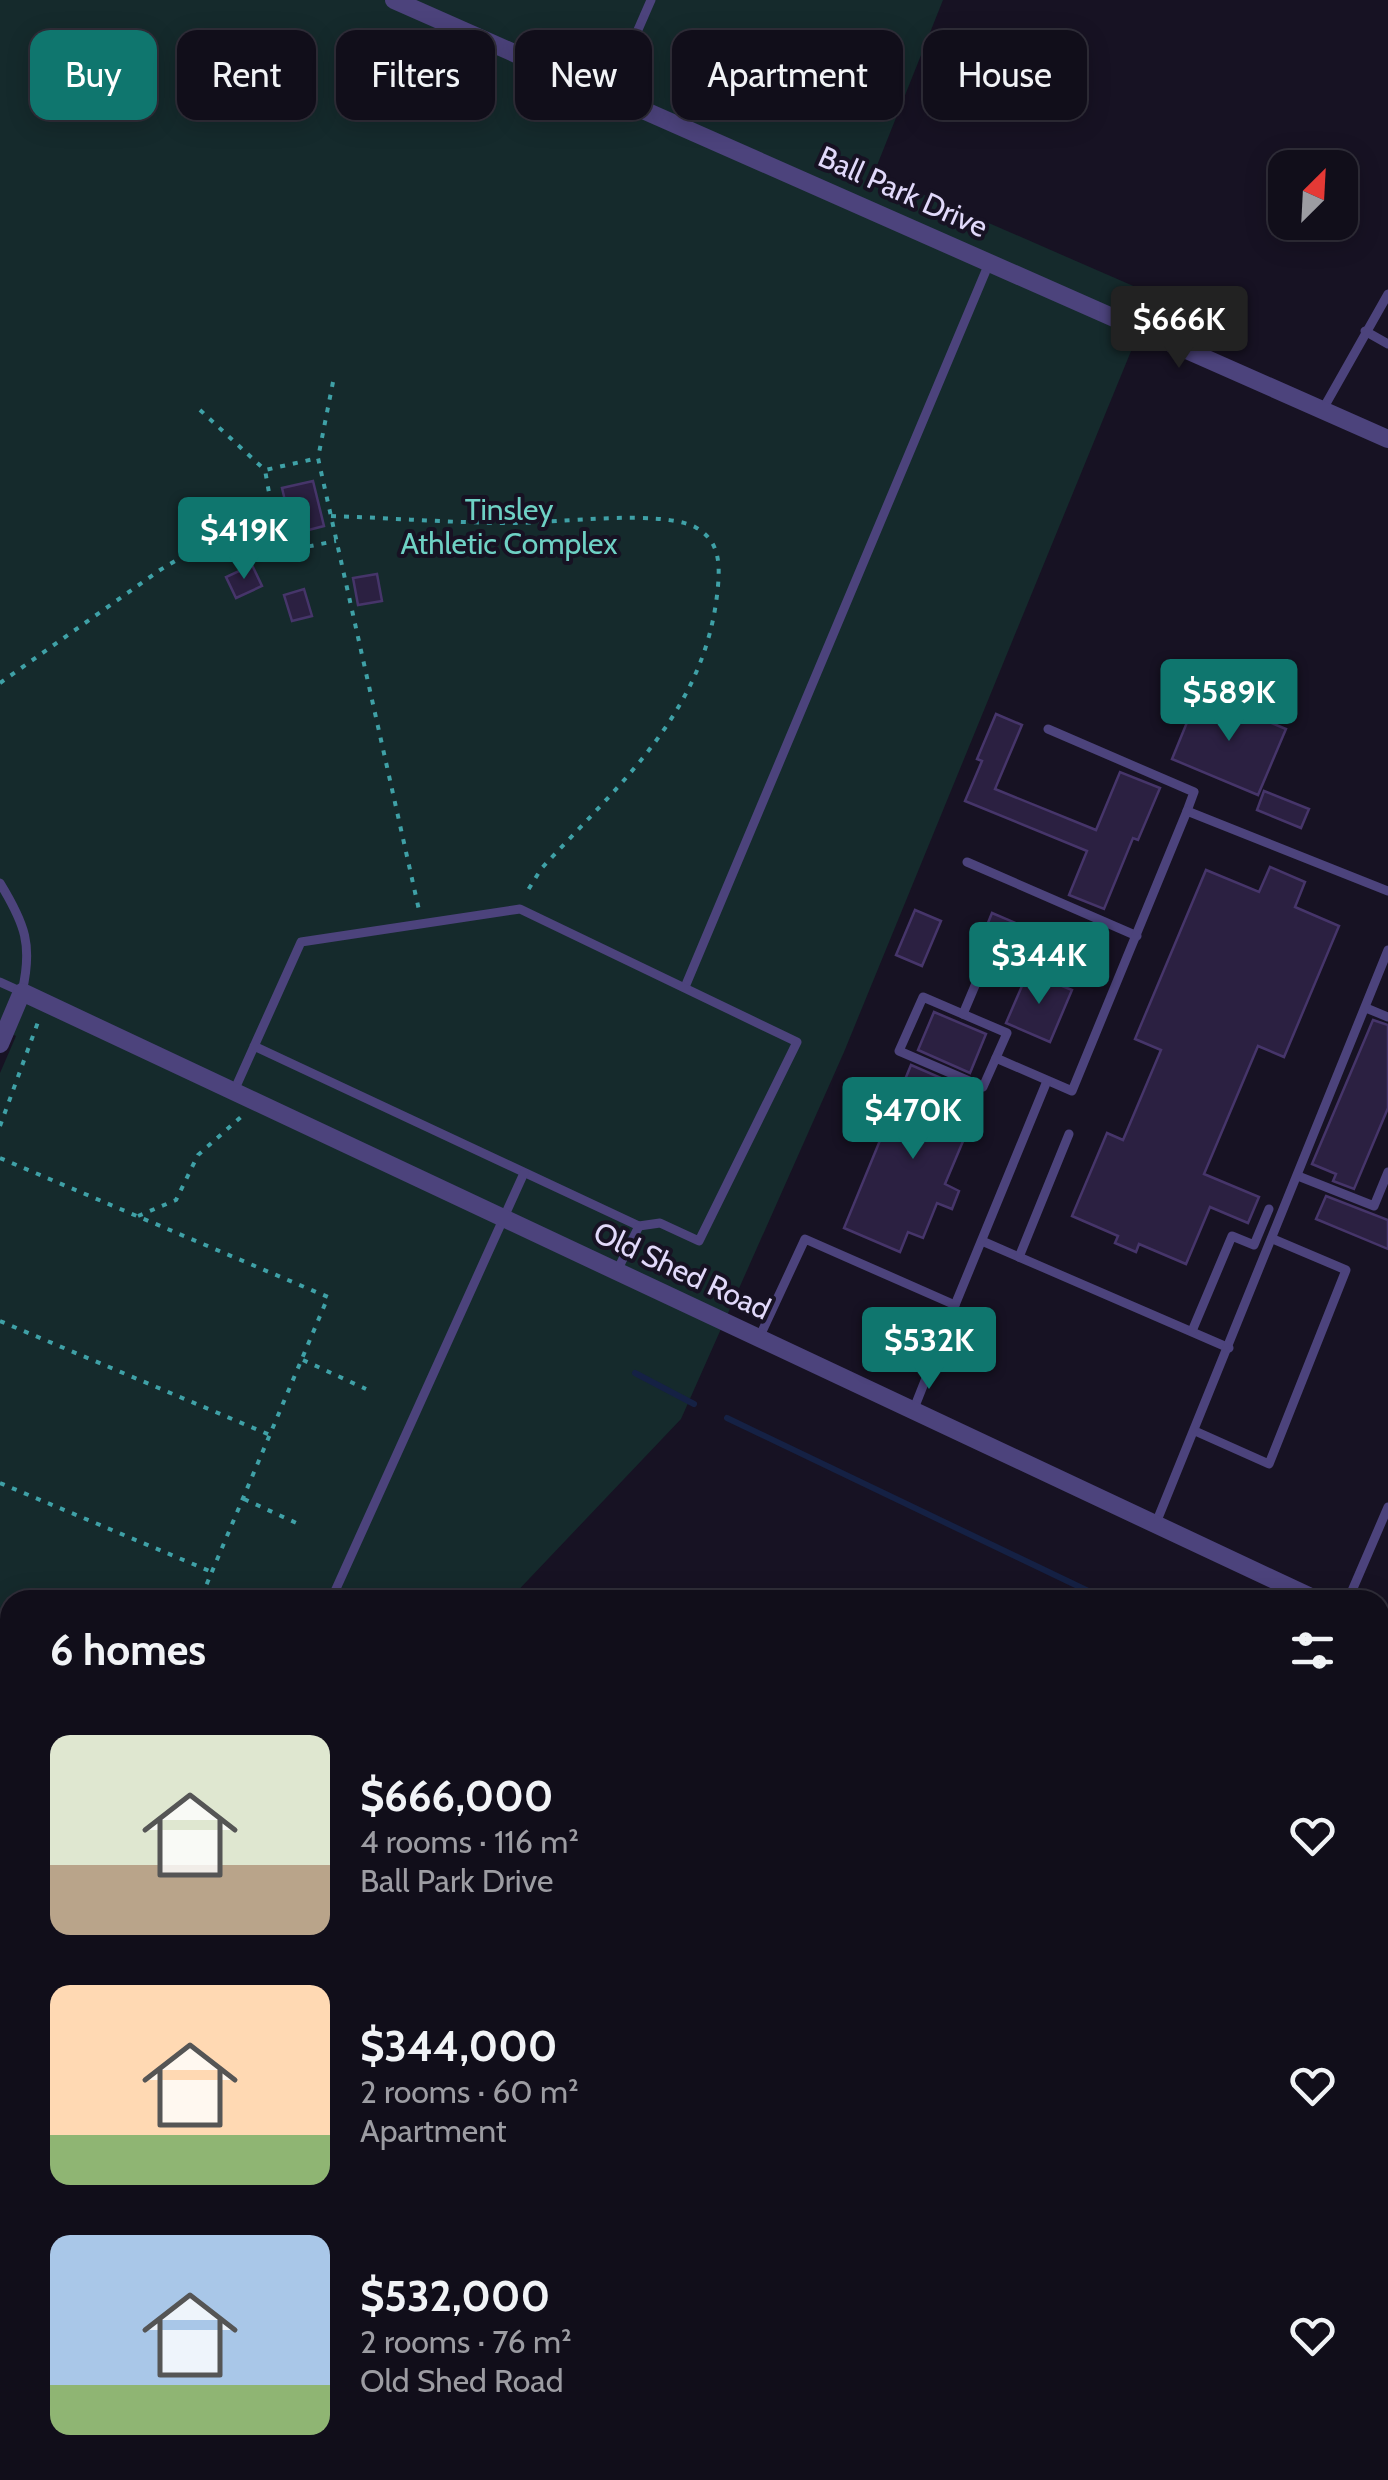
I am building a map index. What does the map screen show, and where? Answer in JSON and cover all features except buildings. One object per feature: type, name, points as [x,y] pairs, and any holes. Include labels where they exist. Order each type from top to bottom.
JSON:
[{"type":"street","name":"Ball Park Drive","points":[[394,0],[515,53]]},
{"type":"street","name":"Ball Park Drive","points":[[652,112],[1388,439]]},
{"type":"street","name":"Old Shed Road","points":[[22,992],[1296,1590]]},
{"type":"street","points":[[0,1044],[22,992]]},
{"type":"lane","points":[[638,30],[651,0]]},
{"type":"lane","points":[[686,987],[990,260]]},
{"type":"lane","points":[[1323,409],[1388,294]]},
{"type":"lane","points":[[1364,331],[1388,344]]},
{"type":"lane","points":[[996,1058],[1072,1091],[1194,792],[1048,729]]},
{"type":"lane","points":[[1187,810],[1388,890]]},
{"type":"lane","points":[[966,862],[1137,936]]},
{"type":"lane","points":[[0,883],[27,936],[27,972],[22,992],[0,982]]},
{"type":"lane","points":[[234,1091],[254,1046],[301,942],[520,908],[797,1042],[699,1241],[660,1223],[638,1226],[254,1046]]},
{"type":"lane","points":[[963,1014],[990,950]]},
{"type":"lane","points":[[1156,1523],[1388,950]]},
{"type":"lane","points":[[923,997],[1006,1033],[996,1058],[983,1088],[899,1052],[923,997]]},
{"type":"lane","points":[[1366,1008],[1388,1017]]},
{"type":"lane","points":[[912,1411],[1048,1081]]},
{"type":"lane","points":[[1019,1257],[1069,1134]]},
{"type":"lane","points":[[1298,1176],[1374,1206],[1388,1172]]},
{"type":"lane","points":[[335,1590],[524,1173]]},
{"type":"lane","points":[[1192,1331],[1232,1236],[1254,1244],[1269,1209]]},
{"type":"lane","points":[[617,1271],[638,1226]]},
{"type":"lane","points":[[759,1338],[804,1239],[955,1306]]},
{"type":"lane","points":[[1195,1431],[1270,1464],[1346,1270],[1273,1240]]},
{"type":"lane","points":[[982,1241],[1230,1348]]},
{"type":"lane","points":[[1352,1590],[1388,1508]]},
{"type":"path","points":[[333,382],[318,458],[422,924]]},
{"type":"path","points":[[200,410],[264,470],[280,552],[336,540]]},
{"type":"path","points":[[264,470],[318,458]]},
{"type":"path","points":[[0,682],[160,570],[272,504]]},
{"type":"path","points":[[331,516],[512,523],[655,520],[694,526],[712,541],[720,558],[717,597],[690,688],[662,736],[534,878],[520,908]]},
{"type":"path","points":[[0,1126],[45,1003]]},
{"type":"path","points":[[138,1216],[176,1200],[198,1154],[248,1112],[254,1100]]},
{"type":"path","points":[[0,1158],[328,1298],[204,1590]]},
{"type":"path","points":[[0,1321],[270,1435]]},
{"type":"path","points":[[302,1360],[366,1389]]},
{"type":"path","points":[[0,1483],[212,1572]]},
{"type":"path","points":[[244,1500],[303,1526]]},
{"type":"green space","name":"Tinsley Athletic Complex","points":[[0,0],[943,0],[931,30],[923,30],[923,50],[903,100],[903,30],[672,30],[672,120],[895,120],[874,173],[1154,295],[844,1052],[681,1419],[519,1590],[0,1590],[0,1073],[16,1036],[0,1028]]},
{"type":"waterway","points":[[635,1373],[694,1404]]},
{"type":"waterway","points":[[727,1418],[1086,1590]]}]
